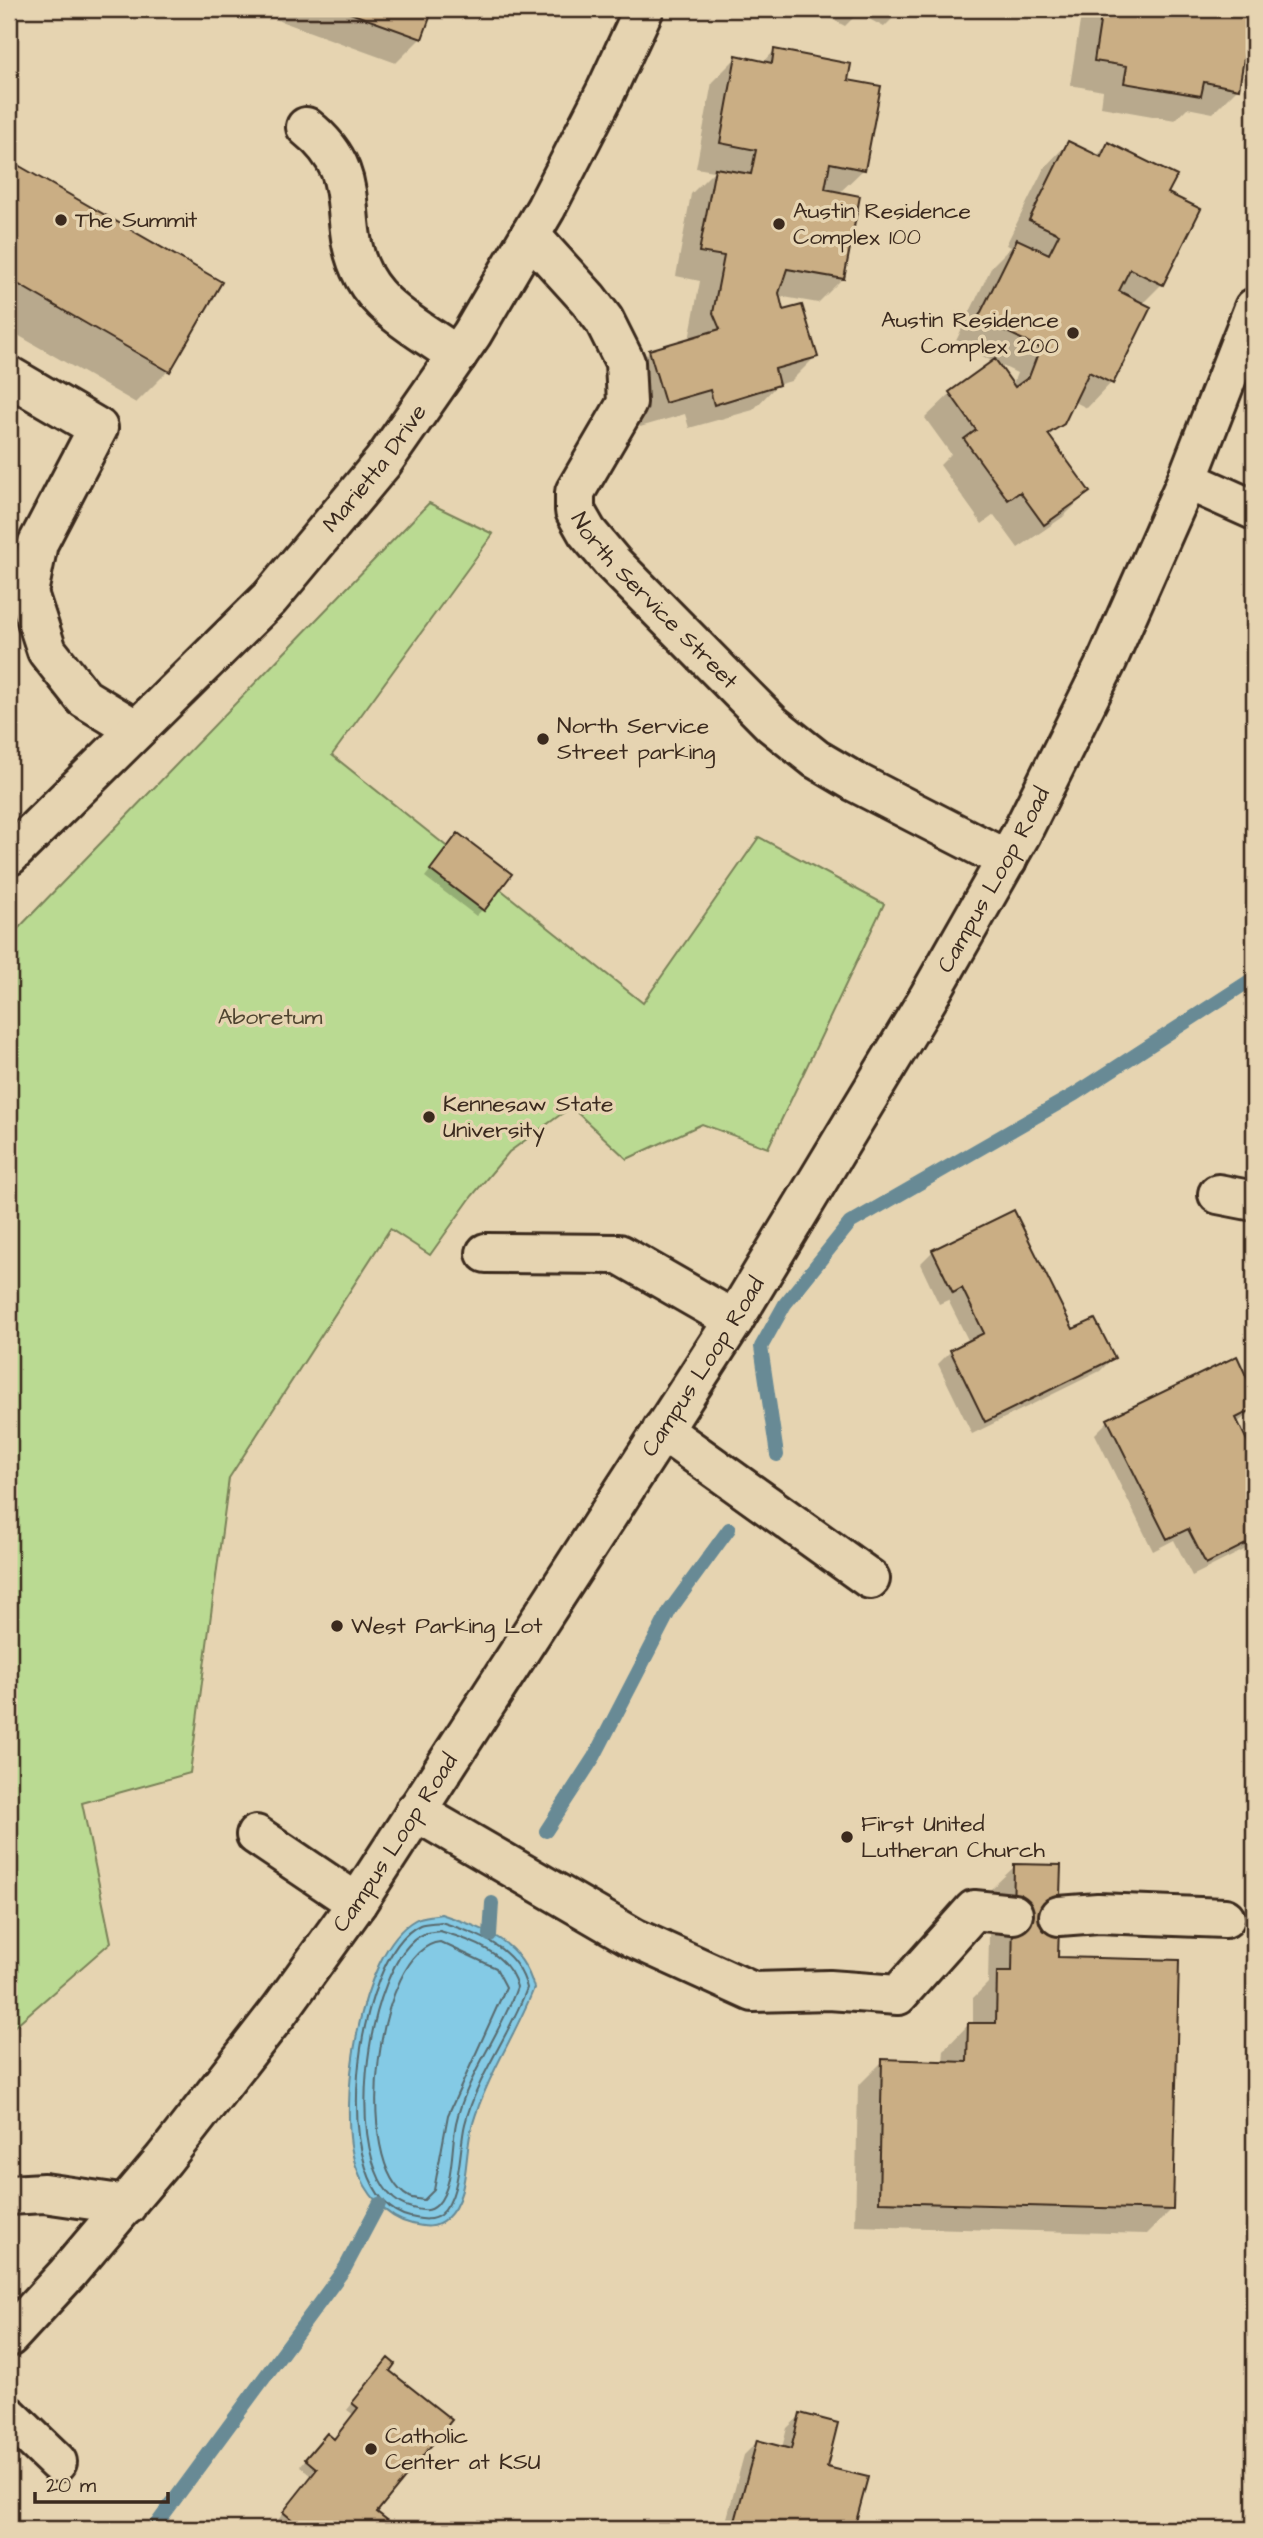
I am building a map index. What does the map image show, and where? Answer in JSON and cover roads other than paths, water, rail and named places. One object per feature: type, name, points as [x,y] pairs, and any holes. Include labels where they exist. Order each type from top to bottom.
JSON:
[{"type":"street","name":"Marietta Drive","points":[[9,856],[270,598],[383,461],[457,356],[530,236],[606,91],[644,9]]},
{"type":"street","points":[[306,127],[327,146],[341,169],[349,199],[355,254],[371,287],[384,303],[457,356]]},
{"type":"street","name":"North Service Street","points":[[530,236],[604,320],[625,362],[627,403],[575,492],[575,511],[587,532],[613,563],[762,715],[807,752],[855,782],[1007,860]]},
{"type":"street","name":"Campus Loop Road","points":[[9,2337],[127,2205],[280,2010],[357,1903],[734,1320],[1007,860],[1107,660],[1187,480],[1254,308]]},
{"type":"street","points":[[9,376],[98,428],[38,543],[28,593],[47,650],[84,698],[135,729]]},
{"type":"street","points":[[1187,480],[1254,510]]},
{"type":"street","points":[[486,1253],[619,1254],[734,1320]]},
{"type":"street","points":[[662,1430],[870,1580]]},
{"type":"street","points":[[415,1811],[634,1938],[753,1992],[829,1990],[898,1995],[974,1910],[1013,1913]]},
{"type":"street","points":[[256,1835],[357,1903]]},
{"type":"street","points":[[1059,1916],[1098,1913],[1225,1917]]},
{"type":"street","points":[[9,2195],[44,2193],[127,2205]]},
{"type":"street","points":[[9,2417],[57,2462]]},
{"type":"water","points":[[441,1914],[486,1931],[510,1947],[520,1958],[534,1988],[479,2106],[470,2135],[463,2186],[454,2210],[442,2222],[425,2226],[393,2216],[377,2202],[365,2185],[356,2166],[350,2141],[349,2109],[357,2034],[366,1997],[379,1964],[396,1937],[415,1920]]},
{"type":"waterway","points":[[777,1455],[761,1347],[785,1304],[850,1223],[1075,1094],[1254,978]]},
{"type":"waterway","points":[[546,1831],[594,1757],[670,1610],[729,1529]]},
{"type":"waterway","points":[[490,1935],[492,1903]]},
{"type":"waterway","points":[[153,2529],[345,2268],[379,2204]]},
{"type":"place","name":"The Summit","points":[[61,220]]},
{"type":"place","name":"Austin Residence Complex 100","points":[[779,224]]},
{"type":"place","name":"Austin Residence Complex 200","points":[[1073,333]]},
{"type":"place","name":"North Service Street parking","points":[[543,739]]},
{"type":"place","name":"Kennesaw State University","points":[[429,1117]]},
{"type":"place","name":"West Parking Lot","points":[[337,1626]]},
{"type":"place","name":"First United Lutheran Church","points":[[847,1837]]},
{"type":"place","name":"Catholic Center at KSU","points":[[371,2449]]},
{"type":"park label","name":"Aboretum","points":[[270,1017]]}]
